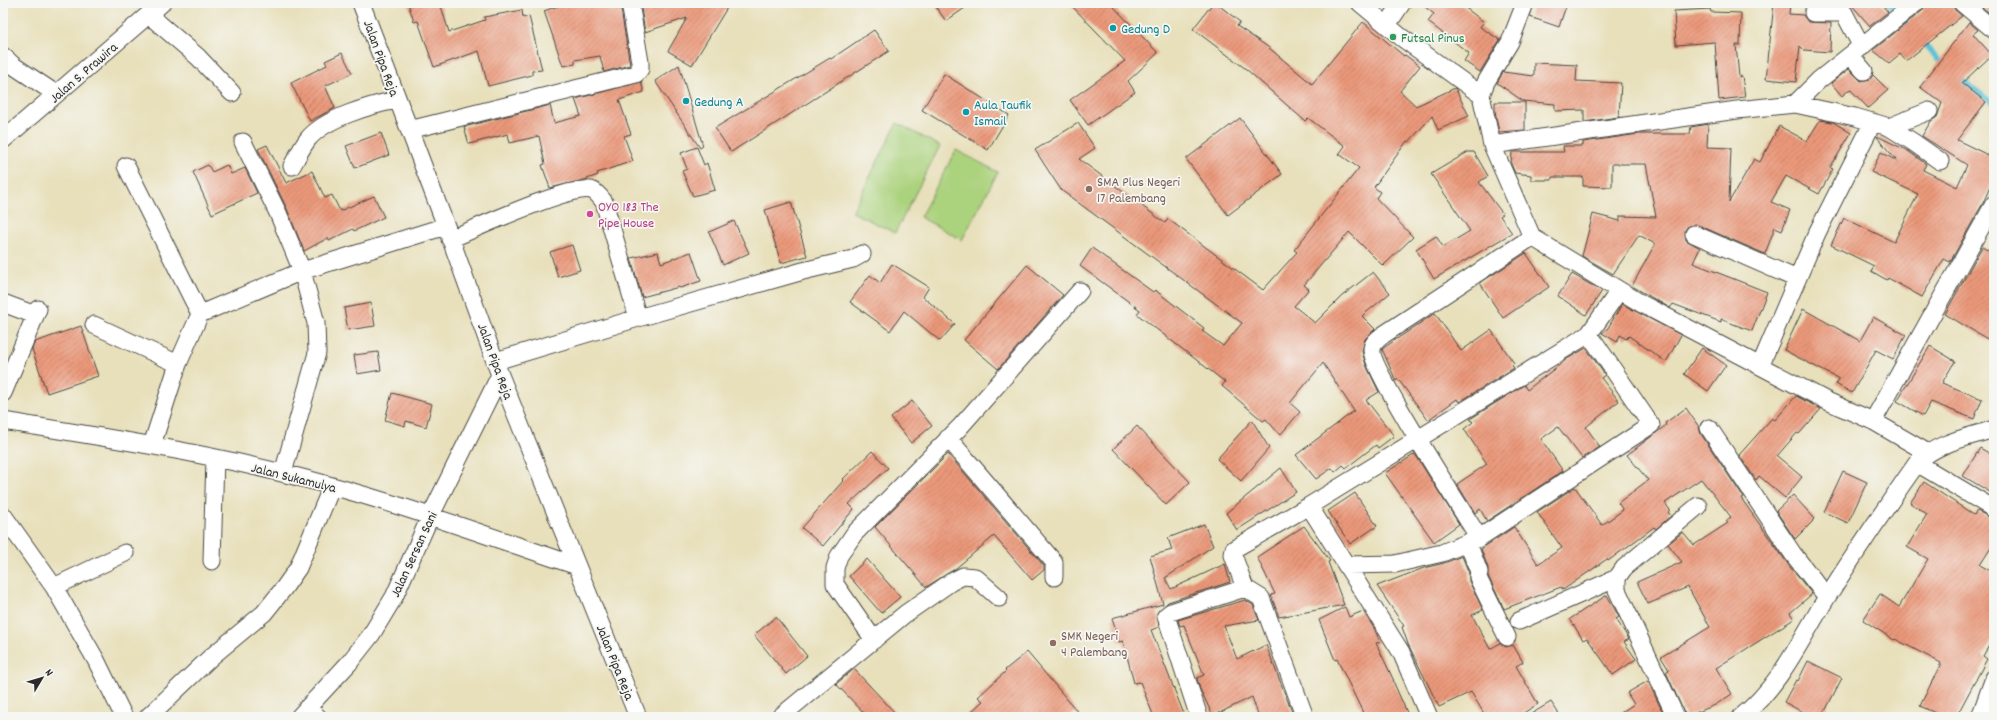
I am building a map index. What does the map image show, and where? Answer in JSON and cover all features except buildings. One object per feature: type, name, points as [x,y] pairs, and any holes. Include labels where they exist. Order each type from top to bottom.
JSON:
[{"type":"street","name":"Jalan S. Prawira","points":[[6,133],[56,94],[162,3]]},
{"type":"street","name":"Jalan Pipa Reja","points":[[361,3],[498,368],[576,566],[638,717]]},
{"type":"street","points":[[409,130],[636,74],[640,68],[640,62],[630,3]]},
{"type":"street","points":[[1360,3],[1481,96]]},
{"type":"street","points":[[1388,25],[1402,3]]},
{"type":"street","points":[[1962,3],[1994,30]]},
{"type":"street","points":[[1524,6],[1510,42],[1486,82],[1481,96],[1492,145],[1532,237],[1642,304],[1827,401],[1873,421],[1994,509]]},
{"type":"street","points":[[1813,13],[1844,13],[1856,52],[1864,71]]},
{"type":"street","points":[[1794,104],[1819,80],[1905,13]]},
{"type":"street","points":[[149,15],[198,57],[232,93]]},
{"type":"street","points":[[3,56],[14,66],[56,94]]},
{"type":"street","points":[[292,166],[308,139],[327,124],[368,106],[397,100]]},
{"type":"street","points":[[1492,145],[1737,110],[1794,104],[1889,127],[1940,161]]},
{"type":"street","points":[[1889,127],[1929,111]]},
{"type":"street","points":[[1760,366],[1817,233],[1873,122]]},
{"type":"street","points":[[243,142],[278,213],[302,271],[316,322],[317,353],[283,473]]},
{"type":"street","points":[[126,166],[200,314]]},
{"type":"street","points":[[152,445],[178,364],[200,314],[302,271],[448,232],[563,194],[583,190],[592,191],[604,202],[638,318]]},
{"type":"street","points":[[1873,421],[1994,204]]},
{"type":"street","points":[[1694,234],[1797,279]]},
{"type":"street","points":[[1507,637],[1478,577],[1479,572],[1474,540],[1373,358],[1372,349],[1376,341],[1532,237]]},
{"type":"street","points":[[498,368],[638,318],[803,271],[842,262],[862,254]]},
{"type":"street","points":[[1305,717],[1260,596],[1245,588],[1233,555],[1234,549],[1309,506],[1589,334],[1619,290]]},
{"type":"street","points":[[874,640],[836,584],[835,568],[839,556],[854,534],[960,427],[1080,292]]},
{"type":"street","points":[[3,303],[36,312],[3,393]]},
{"type":"street","points":[[94,325],[178,364]]},
{"type":"street","points":[[1347,565],[1395,564],[1442,553],[1474,540],[1651,425],[1589,334]]},
{"type":"street","name":"Jalan Sersan Sani","points":[[308,714],[371,635],[394,597],[498,368]]},
{"type":"street","name":"Jalan Sukamulya","points":[[3,421],[152,445],[283,473],[332,486],[430,516],[576,566]]},
{"type":"street","points":[[1709,428],[1793,554],[1827,597]]},
{"type":"street","points":[[1741,717],[1754,707],[1774,684],[1827,597],[1922,458],[1994,429]]},
{"type":"street","points":[[948,438],[1054,562],[1054,577]]},
{"type":"street","points":[[212,561],[215,458]]},
{"type":"street","points":[[148,717],[211,657],[264,612],[284,588],[298,568],[332,486]]},
{"type":"street","points":[[1309,506],[1401,652],[1429,717]]},
{"type":"street","points":[[1519,621],[1617,578],[1624,568],[1698,506]]},
{"type":"street","points":[[3,514],[54,587],[96,660],[124,717]]},
{"type":"street","points":[[54,587],[124,553]]},
{"type":"street","points":[[790,714],[874,640],[929,596],[962,576],[975,577],[1000,598]]},
{"type":"street","points":[[1617,578],[1617,590],[1676,717]]},
{"type":"street","points":[[1199,717],[1166,616],[1171,612],[1245,588]]},
{"type":"street","points":[[1980,717],[1994,678]]},
{"type":"green space","points":[[897,123],[940,146],[895,233],[852,212]]},
{"type":"green space","points":[[956,150],[998,172],[962,240],[920,217]]},
{"type":"waterway","points":[[1888,3],[1911,29]]},
{"type":"waterway","points":[[1921,41],[1944,66]]},
{"type":"waterway","points":[[1960,78],[1994,104]]},
{"type":"place","name":"Gedung D","points":[[1113,28]]},
{"type":"place","name":"Futsal Pinus","points":[[1393,37]]},
{"type":"place","name":"Gedung A","points":[[686,101]]},
{"type":"place","name":"Aula Taufik Ismail","points":[[966,112]]},
{"type":"place","name":"SMA Plus Negeri 17 Palembang","points":[[1089,189]]},
{"type":"place","name":"OYO 183 The Pipe House","points":[[590,214]]},
{"type":"place","name":"SMK Negeri 4 Palembang","points":[[1053,643]]}]
